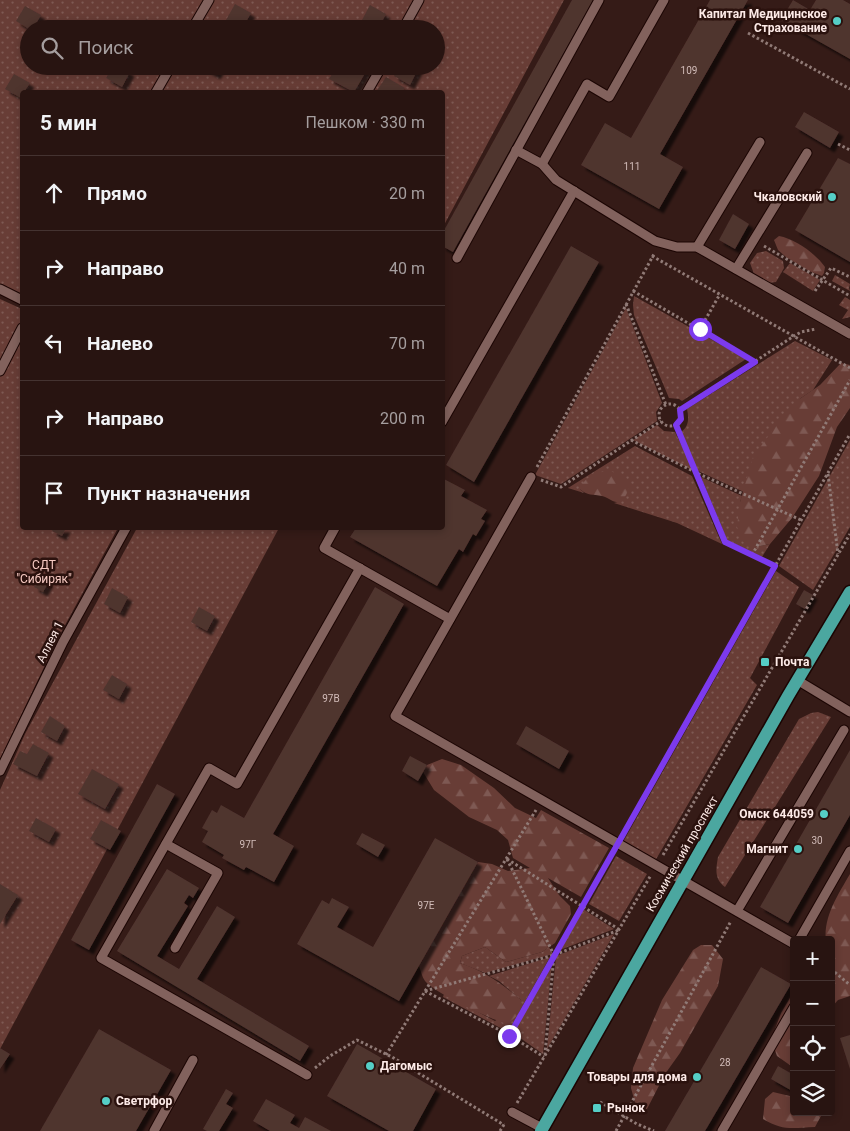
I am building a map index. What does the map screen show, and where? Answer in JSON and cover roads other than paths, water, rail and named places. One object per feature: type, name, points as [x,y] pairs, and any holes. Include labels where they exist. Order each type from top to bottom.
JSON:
[{"type":"main road","name":"Космический проспект","points":[[541,1130],[682,880],[850,592]]},
{"type":"lane","points":[[197,20],[209,0]]},
{"type":"lane","points":[[408,20],[419,0]]},
{"type":"lane","points":[[457,258],[599,0]]},
{"type":"lane","points":[[542,164],[587,84],[609,97],[664,0]]},
{"type":"lane","points":[[157,90],[166,75]]},
{"type":"lane","points":[[368,90],[377,75]]},
{"type":"lane","points":[[698,247],[760,142]]},
{"type":"lane","points":[[516,150],[542,164],[556,180],[655,241],[677,247],[698,247],[850,334]]},
{"type":"lane","points":[[736,269],[807,153]]},
{"type":"lane","points":[[445,417],[574,191]]},
{"type":"lane","points":[[0,289],[20,299]]},
{"type":"lane","points":[[0,372],[20,332]]},
{"type":"lane","points":[[532,477],[395,716],[790,942]]},
{"type":"lane","name":"Аллея 1","points":[[0,771],[63,642],[125,530]]},
{"type":"lane","points":[[334,530],[324,548],[450,619]]},
{"type":"lane","points":[[307,1075],[101,958],[209,768],[237,784],[360,568]]},
{"type":"lane","points":[[797,680],[850,712]]},
{"type":"lane","points":[[737,911],[844,730]]},
{"type":"lane","points":[[166,844],[218,873],[175,948]]},
{"type":"lane","points":[[801,936],[850,851]]},
{"type":"lane","points":[[722,1131],[790,1014]]},
{"type":"lane","points":[[154,1131],[193,1060]]},
{"type":"lane","points":[[512,1112],[541,1130]]},
{"type":"place","name":"Капитал Медицинское Страхование","points":[[837,21]]},
{"type":"place","name":"Чкаловский","points":[[832,197]]},
{"type":"place","name":"Почта","points":[[765,662]]},
{"type":"place","name":"Омск 644059","points":[[824,814]]},
{"type":"place","name":"Магнит","points":[[798,849]]},
{"type":"place","name":"Дагомыс","points":[[370,1066]]},
{"type":"place","name":"Товары для дома","points":[[697,1077]]},
{"type":"place","name":"Светрфор","points":[[106,1101]]},
{"type":"place","name":"Рынок","points":[[597,1108]]},
{"type":"park label","name":"СДТ \"Сибиряк\"","points":[[44,572]]}]
